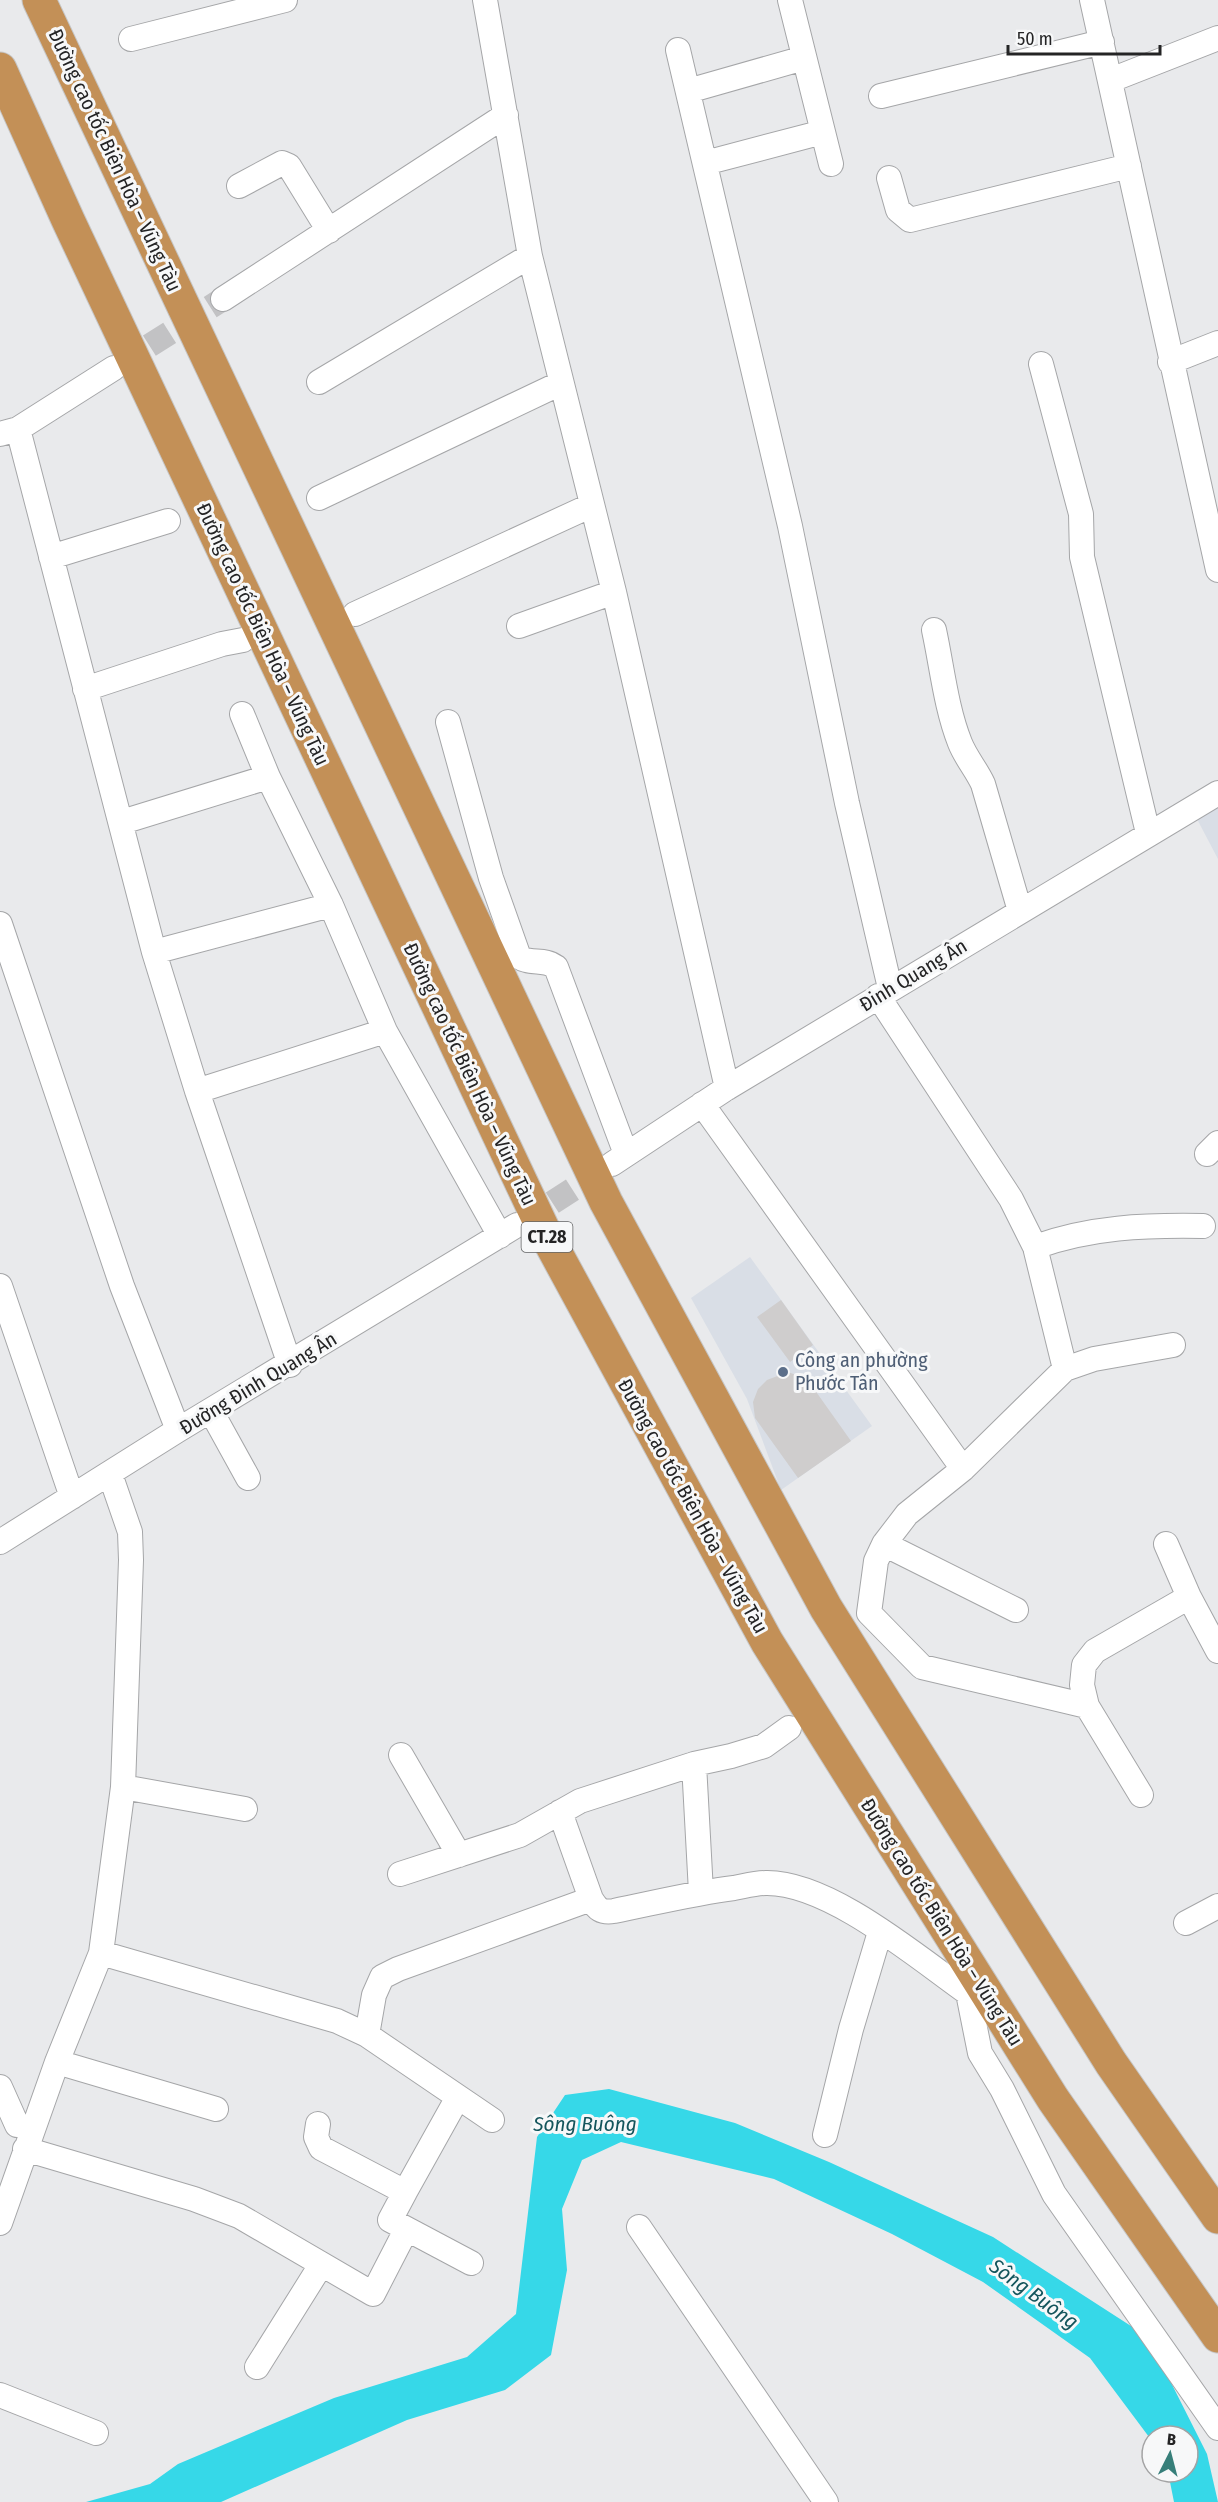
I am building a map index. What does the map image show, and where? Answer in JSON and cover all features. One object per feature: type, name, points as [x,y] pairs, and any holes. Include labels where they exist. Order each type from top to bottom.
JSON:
[{"type":"highway","name":"Đường cao tốc Biên Hòa – Vũng Tàu","points":[[39,0],[606,1202],[826,1608],[1111,2063],[1218,2217]]},
{"type":"highway","name":"Đường cao tốc Biên Hòa – Vũng Tàu","points":[[0,69],[68,220],[544,1233],[767,1642],[1053,2099],[1218,2336]]},
{"type":"street","points":[[131,39],[285,0]]},
{"type":"street","points":[[485,0],[530,256],[614,592],[727,1088]]},
{"type":"street","points":[[790,0],[831,164]]},
{"type":"street","points":[[1092,0],[1170,362],[1218,570]]},
{"type":"street","points":[[1111,80],[1218,38]]},
{"type":"street","points":[[881,96],[1102,42]]},
{"type":"street","points":[[678,50],[790,526],[884,992],[1011,1199],[1035,1247],[1065,1369]]},
{"type":"street","points":[[688,91],[804,58]]},
{"type":"street","points":[[223,299],[506,115]]},
{"type":"street","points":[[705,163],[823,132]]},
{"type":"street","points":[[239,186],[282,163],[289,166],[329,231]]},
{"type":"street","points":[[889,178],[898,210],[910,219],[1129,166]]},
{"type":"street","points":[[319,382],[530,256]]},
{"type":"street","points":[[1170,362],[1218,344]]},
{"type":"street","points":[[1041,364],[1081,514],[1082,557],[1148,833]]},
{"type":"street","points":[[114,368],[9,431],[51,557],[122,822],[154,952],[197,1091],[290,1365]]},
{"type":"street","points":[[319,498],[561,382]]},
{"type":"street","points":[[355,614],[592,505]]},
{"type":"street","points":[[51,557],[168,521]]},
{"type":"street","points":[[519,626],[614,592]]},
{"type":"street","points":[[934,630],[957,735],[966,756],[976,769],[983,784],[1020,911]]},
{"type":"street","points":[[85,689],[222,644],[243,640]]},
{"type":"street","points":[[197,1091],[385,1031],[331,905],[268,777],[242,714]]},
{"type":"street","name":"Đinh Quang Ân","points":[[448,722],[491,878],[519,957],[525,962],[549,962],[556,967],[619,1159],[727,1088],[884,992],[1218,793]]},
{"type":"street","points":[[122,822],[268,777]]},
{"type":"street","points":[[154,952],[331,905]]},
{"type":"street","points":[[0,924],[122,1286],[178,1430]]},
{"type":"street","name":"Đường Đinh Quang Ân","points":[[0,1542],[178,1430],[290,1365],[509,1230],[385,1031]]},
{"type":"street","points":[[702,1104],[963,1469]]},
{"type":"street","points":[[1035,1247],[1076,1234],[1100,1230],[1160,1225],[1203,1226]]},
{"type":"street","points":[[3,1301],[72,1497]]},
{"type":"street","points":[[1087,1706],[922,1666],[869,1613],[876,1561],[884,1544],[907,1514],[963,1469],[1065,1369],[1094,1359],[1173,1345]]},
{"type":"street","points":[[212,1411],[248,1478]]},
{"type":"street","points":[[0,2223],[57,2062],[101,1953],[123,1787],[130,1532],[110,1474]]},
{"type":"street","points":[[884,1544],[1016,1610]]},
{"type":"street","points":[[1166,1544],[1189,1597],[1218,1651]]},
{"type":"street","points":[[1141,1795],[1087,1706],[1082,1685],[1084,1665],[1095,1651],[1189,1597]]},
{"type":"street","points":[[400,1874],[520,1835],[580,1801],[694,1764],[764,1746],[789,1728]]},
{"type":"street","points":[[401,1755],[459,1855]]},
{"type":"street","points":[[694,1764],[701,1892]]},
{"type":"street","points":[[123,1787],[245,1809]]},
{"type":"street","points":[[560,1812],[591,1899],[597,1909],[605,1912],[701,1892],[767,1883],[805,1889],[832,1901],[968,1993],[980,2053],[1002,2089],[1054,2194],[1218,2428]]},
{"type":"street","points":[[367,2034],[374,1995],[382,1977],[398,1969],[591,1899]]},
{"type":"street","points":[[1186,1923],[1218,1906]]},
{"type":"street","points":[[825,2134],[851,2029],[880,1932]]},
{"type":"street","points":[[101,1953],[337,2021],[367,2034],[492,2120]]},
{"type":"street","points":[[57,2062],[216,2109]]},
{"type":"street","points":[[0,2087],[17,2124]]},
{"type":"street","points":[[458,2097],[390,2220],[471,2263]]},
{"type":"street","points":[[318,2124],[316,2137],[321,2148],[405,2192]]},
{"type":"street","points":[[25,2149],[194,2199],[239,2216],[373,2295],[406,2230]]},
{"type":"street","points":[[639,2227],[826,2502]]},
{"type":"street","points":[[257,2367],[321,2265]]},
{"type":"street","points":[[0,2395],[96,2433]]},
{"type":"shaded area","points":[[1218,807],[1218,859],[1197,819]]},
{"type":"shaded area","name":"Công an phường Phước Tân","points":[[750,1257],[872,1426],[781,1490],[747,1399],[691,1298]]},
{"type":"water","name":"Sông Buông","points":[[609,2089],[735,2123],[829,2162],[993,2237],[1148,2337],[1192,2424],[1140,2425],[1090,2358],[983,2282],[892,2234],[774,2179],[621,2142],[582,2160],[562,2209],[567,2270],[551,2355],[505,2390],[407,2420],[221,2502],[86,2502],[150,2484],[178,2464],[334,2398],[467,2357],[516,2314],[537,2137],[565,2095]]},
{"type":"water","name":"Sông Buông","points":[[1200,2440],[1207,2454],[1218,2502],[1174,2502],[1170,2484],[1200,2484]]},
{"type":"building","points":[[781,1300],[813,1345],[790,1362],[757,1317]]},
{"type":"building","points":[[788,1372],[807,1379],[851,1441],[798,1478],[755,1418],[753,1402],[758,1389],[767,1380]]},
{"type":"tunnel","points":[[119,365],[223,299]]},
{"type":"tunnel","points":[[522,1222],[606,1168]]},
{"type":"place","name":"Công an phường Phước Tân","points":[[783,1372]]}]
